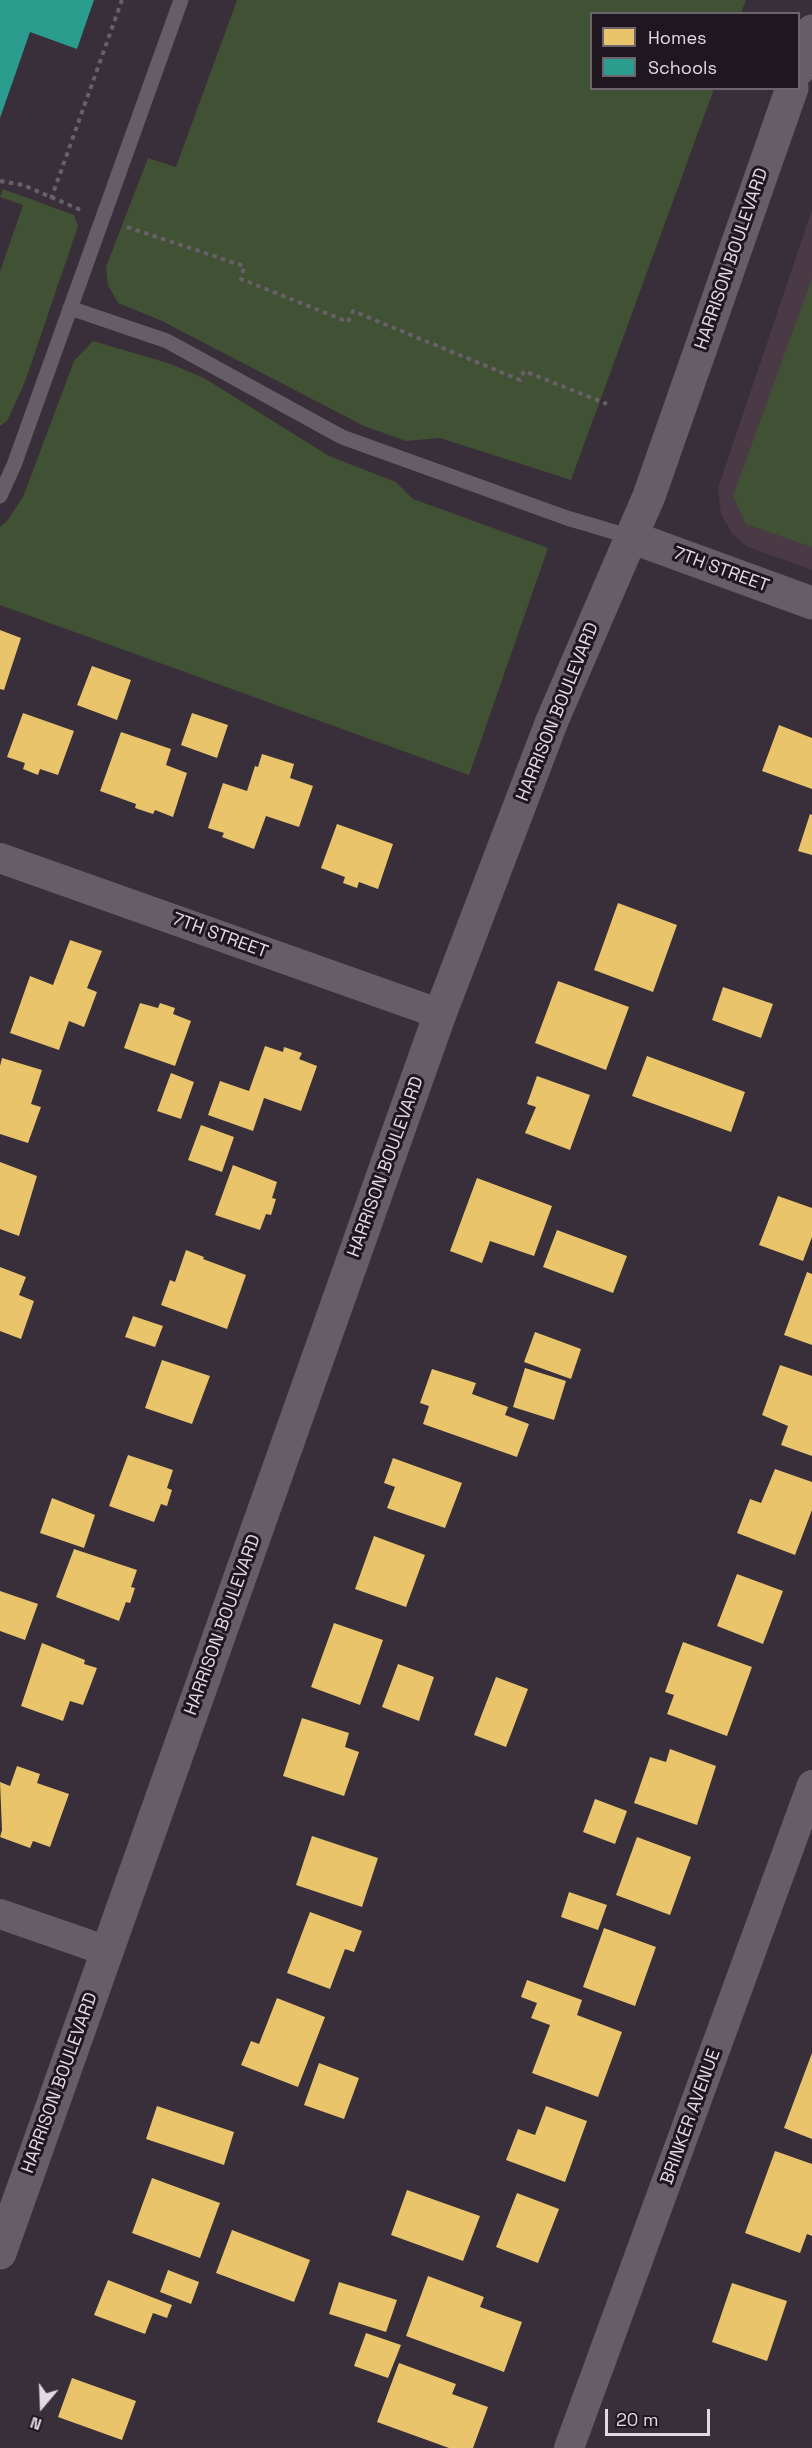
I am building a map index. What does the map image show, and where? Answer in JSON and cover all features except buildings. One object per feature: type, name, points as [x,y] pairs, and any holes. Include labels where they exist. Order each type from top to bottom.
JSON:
[{"type":"main road","points":[[800,64],[812,31]]},
{"type":"main road","name":"HARRISON BOULEVARD","points":[[0,2253],[440,1014],[552,721],[649,496],[791,90]]},
{"type":"main road","name":"7TH STREET","points":[[631,537],[812,603]]},
{"type":"street","name":"7TH STREET","points":[[0,858],[440,1014]]},
{"type":"street","name":"BRINKER AVENUE","points":[[569,2448],[812,1785]]},
{"type":"street","points":[[0,1914],[107,1951]]},
{"type":"lane","points":[[0,496],[15,465],[181,0]]},
{"type":"lane","points":[[70,308],[167,340],[342,436],[567,518],[631,537]]},
{"type":"path","points":[[51,199],[122,0]]},
{"type":"path","points":[[0,181],[23,185],[102,219],[244,266],[240,279],[348,322],[353,311],[520,380],[524,371],[607,404]]},
{"type":"shaded area","points":[[812,210],[812,570],[748,547],[733,535],[721,514],[718,488]]},
{"type":"green space","points":[[237,0],[746,0],[741,12],[590,12],[590,90],[714,90],[571,480],[440,438],[406,441],[364,426],[160,320],[118,303],[108,285],[106,267],[148,158],[176,167]]},
{"type":"green space","points":[[3,189],[74,215],[78,226],[25,382],[7,421],[0,426],[0,272],[23,205],[0,197]]},
{"type":"green space","points":[[812,278],[812,547],[746,524],[733,496]]},
{"type":"green space","points":[[93,341],[171,364],[204,378],[329,456],[396,482],[413,499],[548,548],[469,775],[0,605],[0,527],[7,521],[23,497],[74,361]]}]
